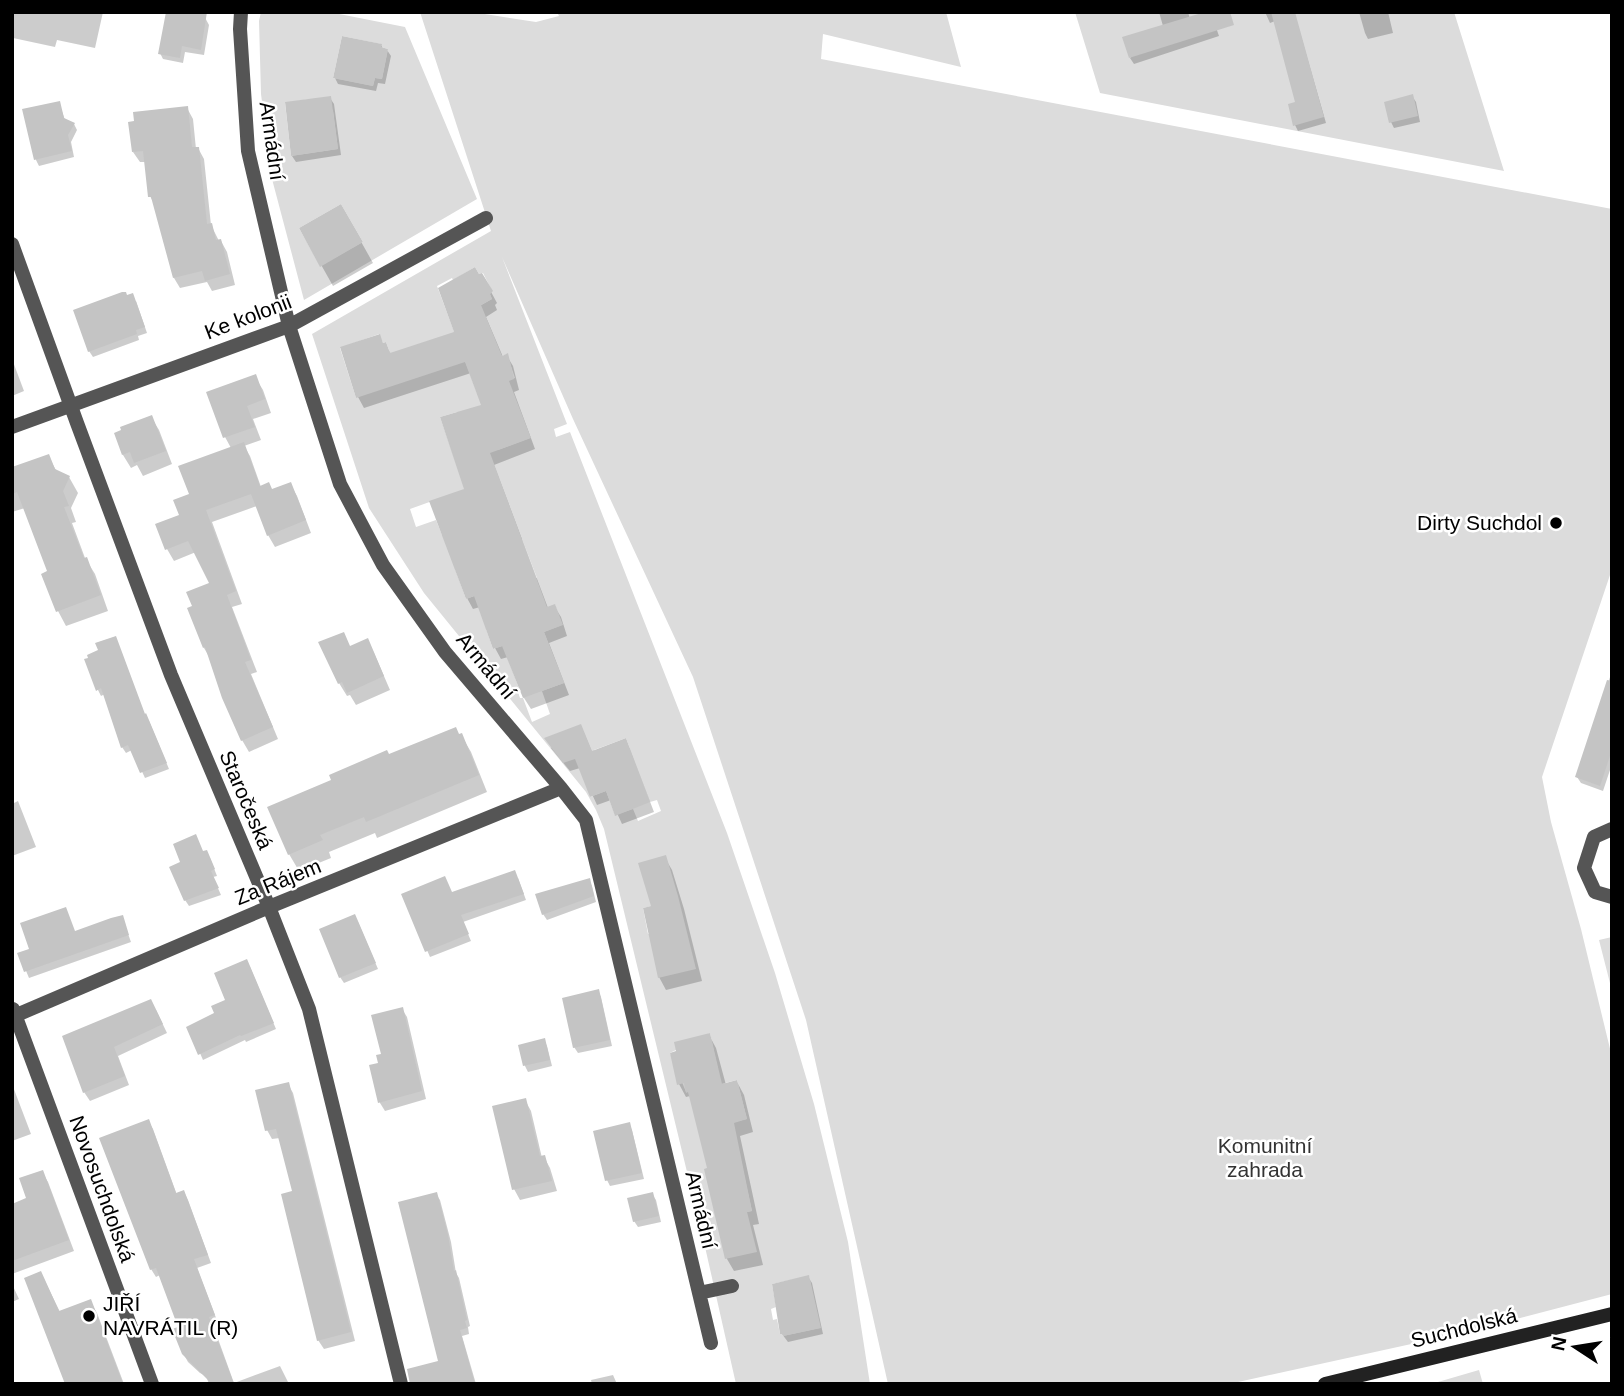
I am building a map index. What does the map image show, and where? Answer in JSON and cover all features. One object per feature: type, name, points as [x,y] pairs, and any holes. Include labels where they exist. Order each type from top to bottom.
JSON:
[{"type":"street","name":"Armádní","points":[[241,12],[248,151],[289,326],[340,484],[383,565],[445,652],[586,820],[711,1343]]},
{"type":"street","name":"Ke kolonii","points":[[12,427],[289,326],[486,218]]},
{"type":"street","name":"Staročeská","points":[[12,244],[171,675],[309,1009],[401,1384]]},
{"type":"street","name":"Za Rájem","points":[[13,1014],[561,788]]},
{"type":"street","points":[[1612,830],[1594,838],[1584,868],[1595,892],[1612,897]]},
{"type":"street","name":"Novosuchdolská","points":[[13,1014],[152,1384]]},
{"type":"street","points":[[699,1293],[732,1286]]},
{"type":"street","name":"Suchdolská","points":[[1325,1384],[1612,1314]]},
{"type":"green space","points":[[261,12],[329,12],[405,27],[477,199],[304,300],[272,179],[261,94]],"holes":[[[342,36],[381,44],[381,47],[388,49],[382,79],[375,78],[373,86],[333,78]],[[310,99],[333,110],[338,149],[291,156],[285,103]],[[341,204],[363,242],[320,266],[299,228]]]},
{"type":"green space","name":"Komunitní zahrada","points":[[420,12],[472,12],[536,22],[559,16],[557,12],[946,12],[961,67],[823,34],[821,59],[1612,209],[1612,569],[1542,777],[1551,822],[1581,929],[1612,1057],[1612,1294],[1466,1332],[1229,1384],[888,1384],[806,1020],[693,677],[573,419],[502,257],[567,424],[554,429],[556,437],[570,432],[727,833],[775,973],[814,1104],[848,1242],[870,1384],[736,1384],[604,829],[586,792],[424,593],[369,508],[312,334],[491,231]],"holes":[[[475,267],[479,274],[483,273],[492,291],[492,299],[471,311],[502,356],[507,354],[515,378],[477,393],[437,286],[452,278],[453,280]],[[379,334],[390,353],[356,398],[340,348]],[[457,412],[456,463],[440,417]],[[489,427],[530,438],[498,450]],[[474,486],[442,535],[436,520],[416,527],[410,509]],[[522,539],[537,578],[504,591],[492,590],[466,599],[455,569]],[[555,605],[562,625],[544,632],[564,683],[542,691],[550,714],[532,722],[523,698],[520,698],[506,654],[509,644],[493,649],[486,629]],[[626,738],[650,802],[657,800],[661,811],[638,821],[633,809],[615,815],[606,791],[590,797],[598,761],[594,750]],[[678,900],[684,925],[648,934],[643,908]],[[710,1033],[721,1084],[737,1080],[747,1119],[698,1130],[703,1088],[686,1092],[670,1053]],[[741,1161],[752,1211],[716,1219]],[[809,1276],[820,1328],[783,1336],[780,1334],[777,1319],[773,1320],[771,1309],[776,1307],[772,1284]]]},
{"type":"green space","points":[[1075,12],[1454,12],[1504,171],[1100,93]]},
{"type":"green space","points":[[1612,937],[1612,991],[1599,940]]},
{"type":"green space","points":[[1479,1370],[1483,1384],[1431,1384]]},
{"type":"building","points":[[166,12],[207,12],[201,50],[182,46],[180,58],[158,54]]},
{"type":"building","points":[[1205,12],[1230,12],[1234,25],[1129,58],[1122,37]]},
{"type":"building","points":[[1271,12],[1295,12],[1324,117],[1293,126],[1288,104],[1295,102]]},
{"type":"building","points":[[342,36],[382,44],[381,47],[388,49],[382,79],[375,78],[373,86],[333,78]]},
{"type":"building","points":[[1413,94],[1418,116],[1389,123],[1384,102]]},
{"type":"building","points":[[331,96],[338,149],[291,156],[285,102]]},
{"type":"building","points":[[60,101],[64,118],[75,123],[68,135],[72,151],[34,160],[22,109]]},
{"type":"building","points":[[188,106],[192,147],[199,147],[207,224],[212,223],[216,240],[221,239],[230,274],[205,281],[202,271],[173,278],[151,197],[148,197],[143,151],[132,152],[128,122],[134,121],[133,112]]},
{"type":"building","points":[[341,204],[363,242],[320,267],[299,228]]},
{"type":"building","points":[[475,267],[493,291],[490,294],[492,299],[481,305],[502,356],[508,353],[514,379],[509,381],[531,438],[490,453],[547,607],[555,604],[563,625],[544,632],[564,683],[523,698],[502,646],[493,649],[474,596],[466,599],[429,501],[464,489],[440,417],[481,405],[465,362],[356,398],[340,347],[380,334],[390,353],[454,332],[438,288]]},
{"type":"building","points":[[122,292],[127,295],[133,293],[145,327],[136,330],[137,334],[88,352],[73,310]]},
{"type":"building","points":[[256,374],[265,399],[247,406],[255,427],[223,438],[206,392]]},
{"type":"building","points":[[152,415],[166,451],[134,463],[130,452],[122,455],[114,433],[121,430],[120,427]]},
{"type":"building","points":[[244,442],[260,486],[269,482],[272,489],[291,482],[306,520],[267,536],[251,494],[206,510],[236,591],[227,595],[251,660],[245,662],[273,727],[241,741],[187,608],[192,606],[186,592],[209,583],[188,541],[165,550],[155,524],[179,515],[173,500],[189,494],[178,466]]},
{"type":"building","points":[[49,454],[55,469],[70,476],[63,491],[69,506],[64,507],[101,595],[56,612],[41,574],[47,571],[17,492],[12,494],[12,467]]},
{"type":"building","points":[[344,632],[350,646],[368,638],[384,676],[347,693],[342,682],[338,684],[318,642]]},
{"type":"building","points":[[116,636],[145,714],[167,763],[140,773],[128,745],[121,748],[101,688],[96,691],[84,659],[98,650],[95,643]]},
{"type":"building","points":[[1607,680],[1612,681],[1612,750],[1600,786],[1575,777]]},
{"type":"building","points":[[581,724],[592,751],[626,738],[650,802],[615,816],[606,791],[590,797],[575,759],[563,763],[544,738]]},
{"type":"building","points":[[456,727],[459,734],[462,733],[479,775],[366,822],[364,817],[320,835],[323,840],[288,855],[267,807],[331,780],[329,775],[387,750],[389,754]]},
{"type":"building","points":[[196,834],[203,851],[207,850],[215,869],[211,871],[219,888],[184,901],[169,867],[180,862],[173,844]]},
{"type":"building","points":[[666,855],[696,969],[658,978],[643,908],[651,906],[638,863]]},
{"type":"building","points":[[515,870],[524,894],[461,915],[469,934],[425,952],[401,894],[445,876],[452,892]]},
{"type":"building","points":[[590,878],[594,896],[542,915],[535,894]]},
{"type":"building","points":[[66,907],[75,931],[123,915],[129,935],[24,972],[17,953],[29,949],[20,923]]},
{"type":"building","points":[[355,914],[376,963],[339,978],[319,929]]},
{"type":"building","points":[[247,959],[274,1023],[240,1035],[198,1055],[186,1027],[214,1013],[211,1006],[225,1000],[214,973]]},
{"type":"building","points":[[599,989],[610,1040],[573,1048],[562,998]]},
{"type":"building","points":[[151,999],[163,1024],[114,1047],[125,1076],[83,1093],[62,1036]]},
{"type":"building","points":[[403,1007],[422,1091],[378,1103],[369,1065],[378,1063],[376,1055],[381,1054],[371,1015]]},
{"type":"building","points":[[710,1033],[722,1084],[737,1080],[747,1119],[734,1123],[752,1211],[747,1212],[757,1252],[725,1259],[704,1169],[707,1168],[688,1092],[686,1093],[684,1083],[677,1085],[670,1053],[676,1051],[674,1042]]},
{"type":"building","points":[[545,1038],[550,1060],[523,1066],[518,1045]]},
{"type":"building","points":[[289,1082],[351,1332],[317,1341],[281,1194],[292,1191],[276,1129],[265,1131],[255,1090]]},
{"type":"building","points":[[526,1098],[540,1156],[545,1155],[552,1181],[512,1190],[492,1106]]},
{"type":"building","points":[[149,1119],[176,1193],[184,1190],[208,1255],[194,1259],[215,1315],[209,1317],[234,1384],[212,1384],[182,1354],[172,1329],[178,1327],[156,1268],[150,1270],[99,1138]]},
{"type":"building","points":[[630,1122],[642,1173],[605,1181],[593,1131]]},
{"type":"building","points":[[43,1170],[69,1240],[12,1261],[12,1204],[26,1198],[19,1178]]},
{"type":"building","points":[[437,1192],[467,1320],[467,1328],[460,1330],[475,1384],[410,1384],[407,1369],[438,1361],[398,1202]]},
{"type":"building","points":[[653,1192],[659,1216],[633,1222],[627,1198]]},
{"type":"building","points":[[41,1271],[59,1311],[91,1299],[123,1384],[65,1384],[24,1278]]},
{"type":"building","points":[[809,1275],[821,1328],[783,1336],[780,1334],[772,1284]]},
{"type":"place","name":"Dirty Suchdol","points":[[1556,523]]},
{"type":"place","name":"JIŘÍ NAVRÁTIL (R)","points":[[89,1316]]}]
